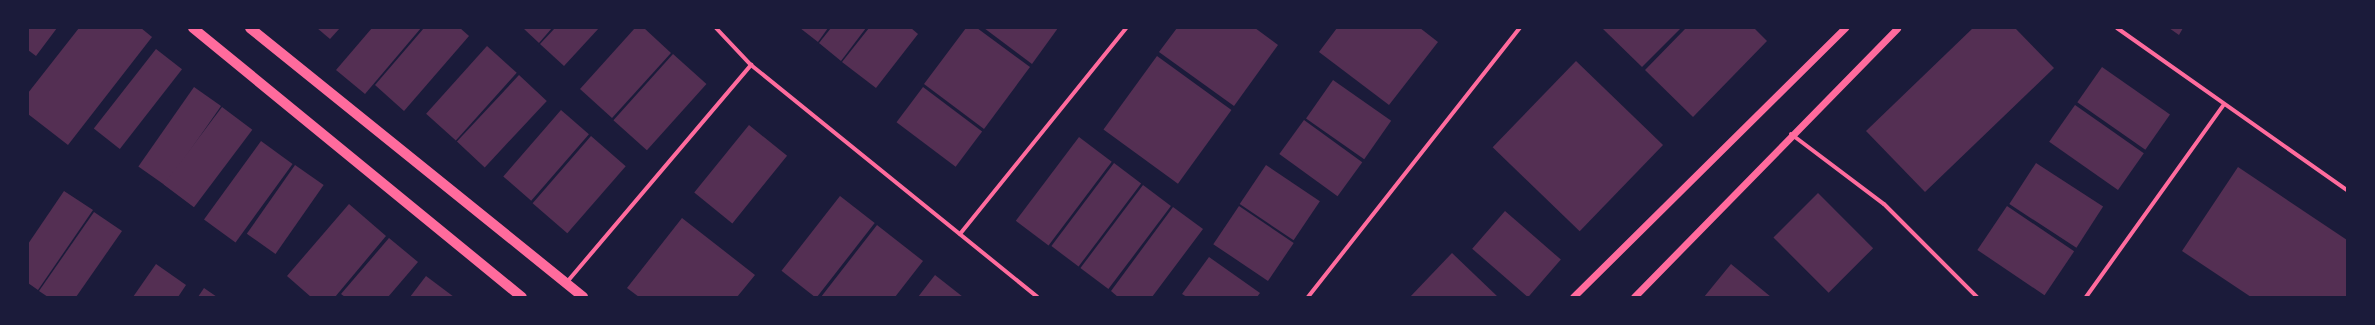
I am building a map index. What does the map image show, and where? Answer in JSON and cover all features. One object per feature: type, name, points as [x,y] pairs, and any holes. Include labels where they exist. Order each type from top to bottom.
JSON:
[{"type":"main road","points":[[193,28],[522,297]]},
{"type":"main road","points":[[250,28],[583,297]]},
{"type":"street","points":[[716,28],[751,64],[1037,297]]},
{"type":"street","points":[[960,234],[1126,28]]},
{"type":"street","points":[[1308,297],[1520,28]]},
{"type":"street","points":[[1573,297],[1845,28]]},
{"type":"street","points":[[1634,297],[1791,134],[1897,28]]},
{"type":"street","points":[[2117,28],[2347,190]]},
{"type":"street","points":[[566,283],[751,64]]},
{"type":"street","points":[[2086,297],[2224,104]]},
{"type":"street","points":[[1791,134],[1884,204],[1977,297]]},
{"type":"building","points":[[28,28],[57,28],[36,56],[28,50]]},
{"type":"building","points":[[79,28],[141,28],[152,37],[68,145],[28,114],[28,93]]},
{"type":"building","points":[[317,28],[340,28],[330,39]]},
{"type":"building","points":[[372,28],[421,28],[365,94],[336,70]]},
{"type":"building","points":[[424,28],[460,28],[469,36],[404,111],[375,85]]},
{"type":"building","points":[[523,28],[552,28],[539,43]]},
{"type":"building","points":[[555,28],[599,28],[564,66],[540,44]]},
{"type":"building","points":[[635,28],[644,28],[671,53],[612,118],[580,89]]},
{"type":"building","points":[[800,28],[828,28],[818,42]]},
{"type":"building","points":[[831,28],[866,28],[841,61],[819,43]]},
{"type":"building","points":[[869,28],[911,28],[918,34],[876,88],[842,62]]},
{"type":"building","points":[[966,28],[977,28],[1030,67],[984,129],[924,84]]},
{"type":"building","points":[[984,28],[1058,28],[1032,64]]},
{"type":"building","points":[[1177,28],[1255,28],[1278,45],[1234,106],[1159,52]]},
{"type":"building","points":[[1337,28],[1420,28],[1438,42],[1389,105],[1319,52]]},
{"type":"building","points":[[1602,28],[1681,28],[1642,67]]},
{"type":"building","points":[[1686,28],[1754,28],[1767,41],[1693,117],[1645,70]]},
{"type":"building","points":[[1973,28],[2015,28],[2054,68],[1925,192],[1866,131]]},
{"type":"building","points":[[2169,28],[2183,28],[2179,35]]},
{"type":"building","points":[[487,46],[517,73],[456,140],[426,114]]},
{"type":"building","points":[[156,49],[182,69],[120,149],[94,129]]},
{"type":"building","points":[[673,54],[706,84],[647,150],[613,120]]},
{"type":"building","points":[[1157,56],[1231,110],[1178,184],[1104,130]]},
{"type":"building","points":[[1576,61],[1663,145],[1580,231],[1493,147]]},
{"type":"building","points":[[2102,67],[2170,115],[2145,150],[2077,102]]},
{"type":"building","points":[[519,75],[547,101],[485,167],[457,142]]},
{"type":"building","points":[[1333,80],[1391,121],[1364,159],[1306,119]]},
{"type":"building","points":[[194,87],[221,106],[165,185],[138,166]]},
{"type":"building","points":[[923,87],[982,132],[956,167],[897,122]]},
{"type":"building","points":[[2075,105],[2144,153],[2118,190],[2049,142]]},
{"type":"building","points":[[222,107],[252,130],[194,207],[164,184]]},
{"type":"building","points":[[561,110],[589,134],[531,201],[503,176]]},
{"type":"building","points":[[1304,120],[1362,162],[1338,196],[1279,154]]},
{"type":"building","points":[[749,125],[787,156],[732,223],[694,193]]},
{"type":"building","points":[[591,136],[626,166],[567,233],[533,203]]},
{"type":"building","points":[[1079,137],[1112,162],[1049,246],[1016,221]]},
{"type":"building","points":[[261,141],[293,164],[236,242],[204,219]]},
{"type":"building","points":[[1114,163],[1141,183],[1079,267],[1051,246]]},
{"type":"building","points":[[2036,163],[2103,207],[2076,248],[2009,204]]},
{"type":"building","points":[[295,165],[324,185],[275,254],[247,234]]},
{"type":"building","points":[[1266,165],[1320,201],[1294,240],[1240,204]]},
{"type":"building","points":[[2238,167],[2347,240],[2347,297],[2251,297],[2182,251]]},
{"type":"building","points":[[1143,185],[1171,206],[1108,289],[1080,268]]},
{"type":"building","points":[[64,191],[93,210],[38,290],[28,283],[28,244]]},
{"type":"building","points":[[1818,193],[1873,248],[1829,293],[1773,238]]},
{"type":"building","points":[[840,196],[875,223],[817,297],[782,271]]},
{"type":"building","points":[[349,204],[386,236],[335,297],[311,297],[287,276]]},
{"type":"building","points":[[1239,206],[1294,243],[1268,281],[1213,244]]},
{"type":"building","points":[[2007,206],[2074,251],[2045,295],[1977,250]]},
{"type":"building","points":[[1173,207],[1203,229],[1152,297],[1118,297],[1111,291]]},
{"type":"building","points":[[1505,211],[1561,260],[1528,297],[1472,249]]},
{"type":"building","points":[[94,212],[122,231],[76,297],[48,297],[39,291]]},
{"type":"building","points":[[682,218],[755,275],[737,297],[639,297],[627,288]]},
{"type":"building","points":[[877,225],[923,261],[895,297],[821,297]]},
{"type":"building","points":[[389,238],[418,262],[388,297],[345,297],[341,294]]},
{"type":"building","points":[[1452,253],[1498,297],[1410,297]]},
{"type":"building","points":[[1209,257],[1260,293],[1257,297],[1187,297],[1182,294]]},
{"type":"building","points":[[156,264],[186,285],[178,297],[133,297]]},
{"type":"building","points":[[1731,264],[1771,297],[1704,297]]},
{"type":"building","points":[[935,275],[963,297],[918,297]]},
{"type":"building","points":[[426,276],[454,297],[410,297]]},
{"type":"building","points":[[204,288],[217,297],[198,297]]}]
